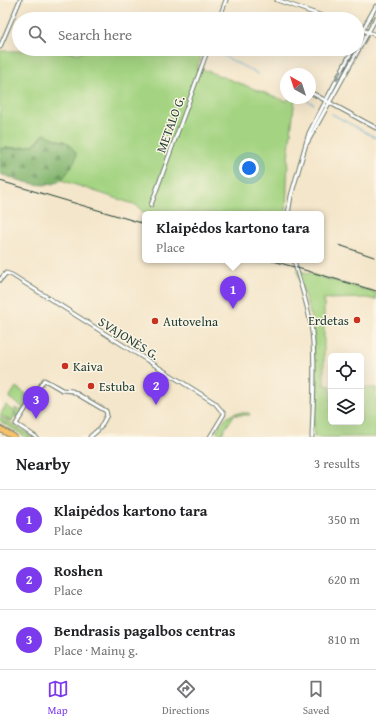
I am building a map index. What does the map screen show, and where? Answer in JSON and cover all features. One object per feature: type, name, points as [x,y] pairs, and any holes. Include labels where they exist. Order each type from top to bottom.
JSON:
[{"type":"main road","points":[[0,429],[14,437]]},
{"type":"street","points":[[15,12],[20,0]]},
{"type":"street","points":[[222,12],[226,0]]},
{"type":"street","points":[[277,0],[311,12]]},
{"type":"street","points":[[364,28],[376,6]]},
{"type":"street","points":[[364,39],[376,18]]},
{"type":"street","points":[[0,47],[12,19]]},
{"type":"street","points":[[364,30],[376,35]]},
{"type":"street","name":"METALO G.","points":[[151,205],[205,56]]},
{"type":"street","points":[[289,211],[310,128],[349,56]]},
{"type":"street","points":[[304,150],[309,138],[355,56]]},
{"type":"street","points":[[316,95],[376,128]]},
{"type":"street","points":[[295,263],[308,309],[312,333],[312,437]]},
{"type":"street","name":"SVAJONĖS G.","points":[[0,280],[6,273],[12,275],[215,404],[224,414],[210,437]]},
{"type":"street","points":[[36,437],[16,424],[44,380],[62,390],[72,391],[106,411],[107,415],[99,429],[90,437]]},
{"type":"green space","points":[[0,51],[12,51],[12,56],[201,56],[197,67],[280,99],[280,104],[294,104],[288,158],[286,211],[142,211],[136,205],[61,180],[67,173],[65,141],[43,135],[33,145],[0,149]]},
{"type":"green space","points":[[46,134],[57,140],[68,143],[76,153],[74,162],[61,180],[44,185],[21,181],[0,174],[0,149],[22,148],[36,143],[43,135]]},
{"type":"green space","points":[[297,270],[376,293],[376,300],[367,298],[324,299],[324,385],[328,386],[328,425],[364,425],[364,387],[376,388],[376,437],[314,437],[313,331],[310,313]]},
{"type":"green space","points":[[16,387],[26,394],[29,401],[18,418],[16,417],[15,408],[20,411],[23,407],[9,398]]},
{"type":"green space","points":[[6,405],[14,412],[12,422],[0,415]]},
{"type":"green space","points":[[235,413],[249,413],[250,415],[234,415],[221,435],[216,431],[226,419],[224,419]]},
{"type":"green space","points":[[0,417],[33,437],[26,437],[0,421]]},
{"type":"waterway","points":[[224,56],[258,74]]},
{"type":"waterway","points":[[332,114],[376,138]]},
{"type":"railway","points":[[0,181],[142,223]]},
{"type":"railway","points":[[339,245],[374,257]]},
{"type":"railway","points":[[280,263],[376,291]]},
{"type":"place","name":"Klaipėdos kartono tara","points":[[233,309]]},
{"type":"place","name":"Erdetas","points":[[357,320]]},
{"type":"place","name":"Autovelna","points":[[155,321]]},
{"type":"place","name":"Kaiva","points":[[65,366]]},
{"type":"place","name":"Estuba","points":[[91,386]]},
{"type":"place","name":"Roshen","points":[[156,405]]},
{"type":"place","name":"Bendrasis pagalbos centras","points":[[36,419]]}]
